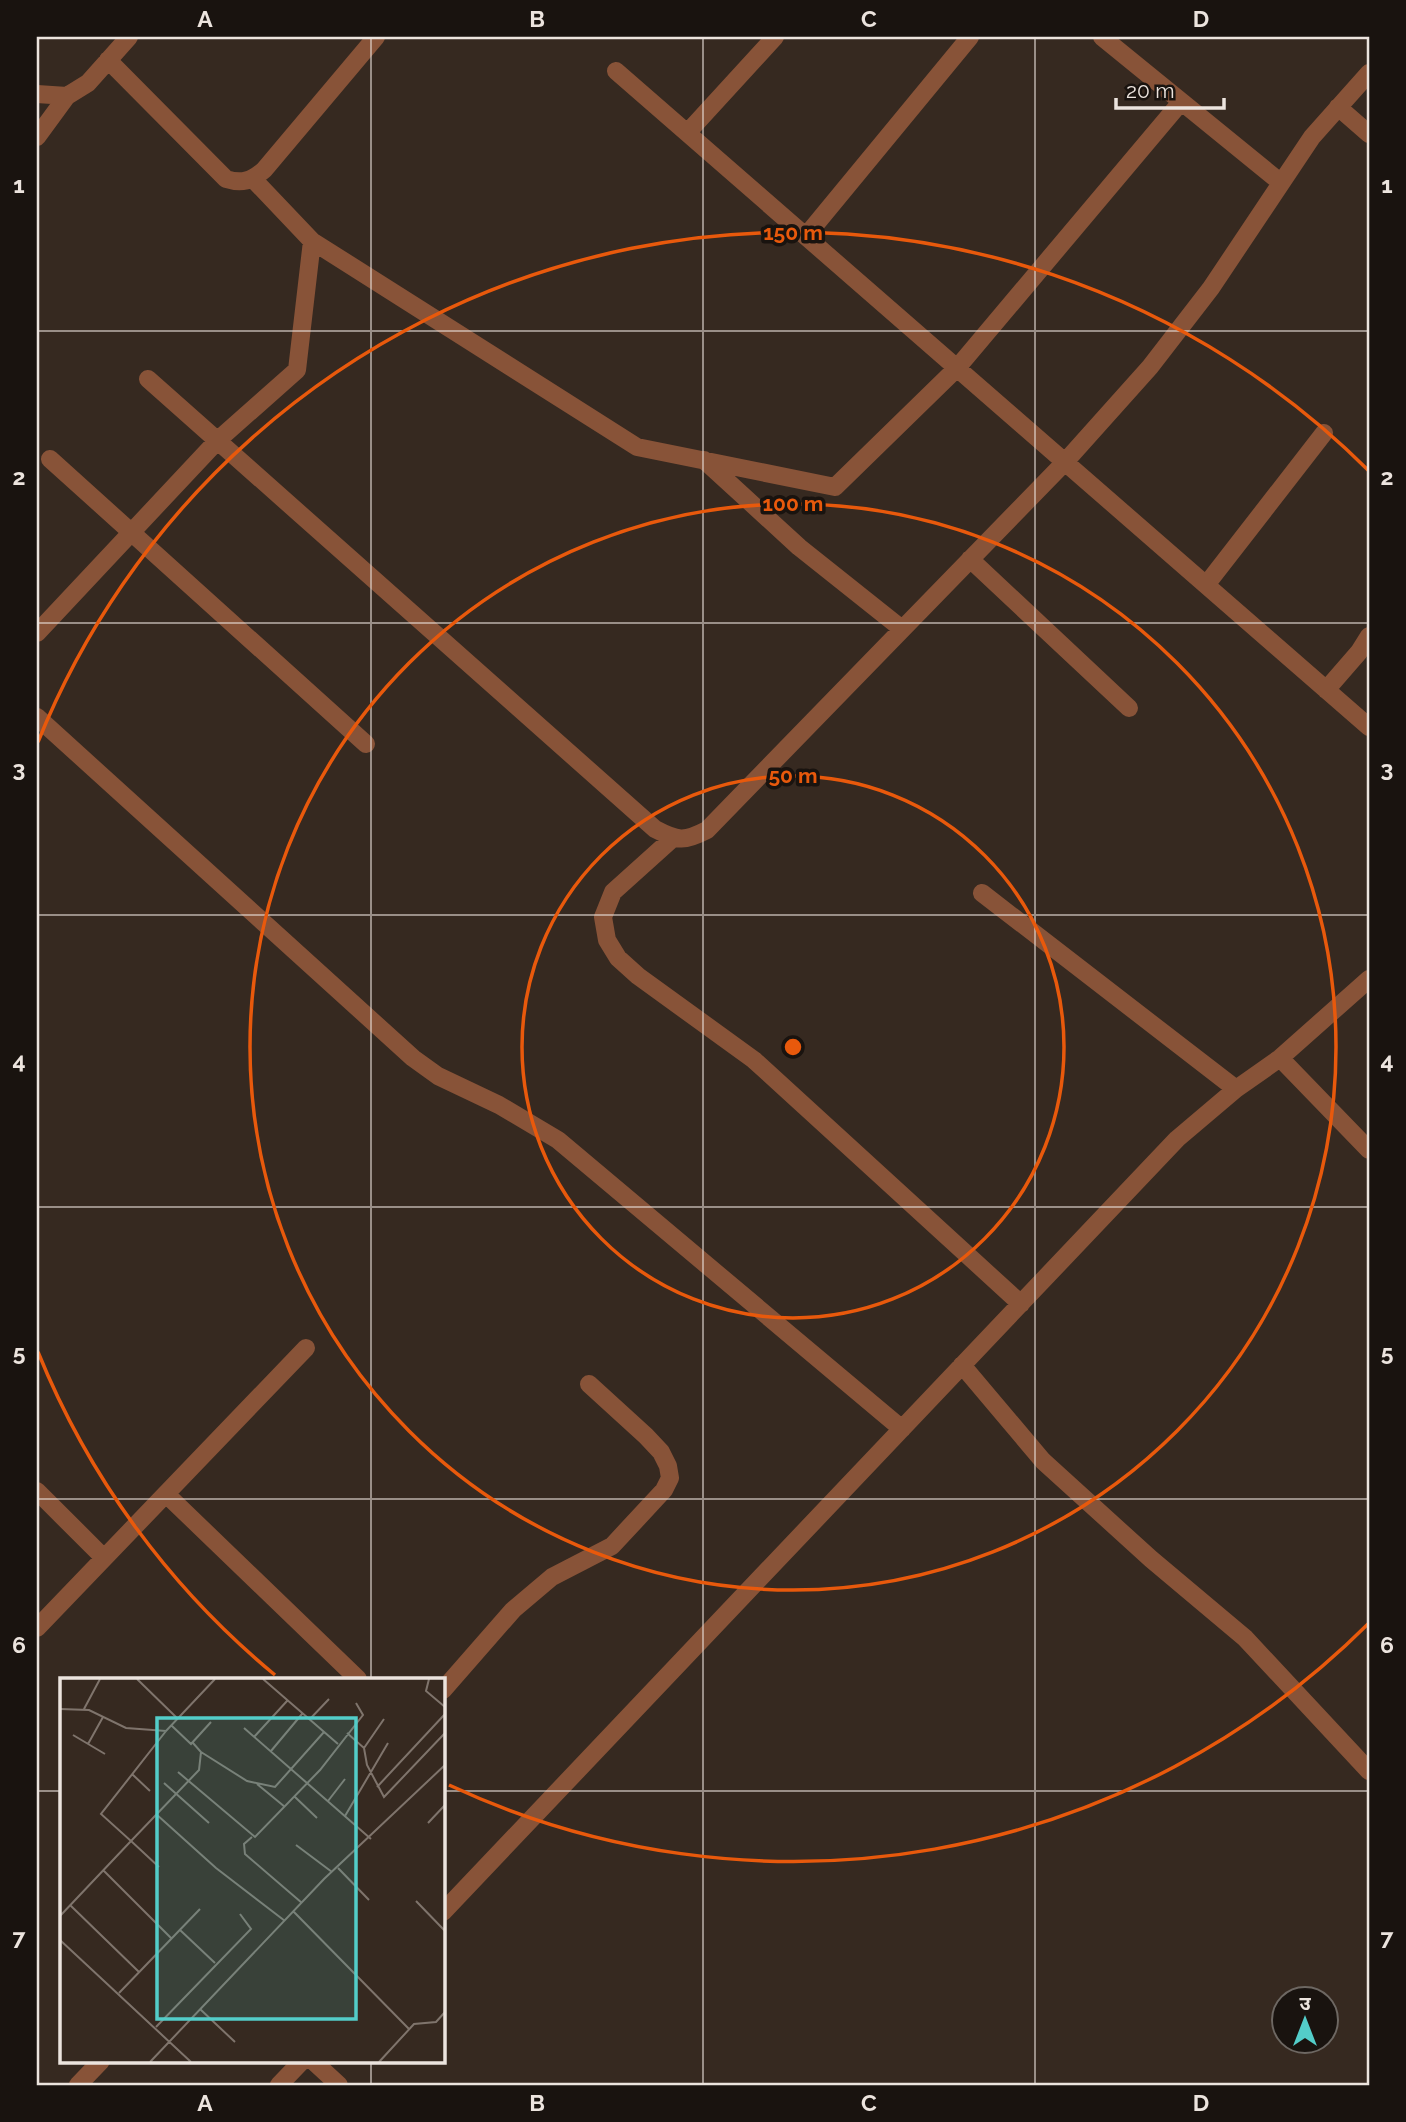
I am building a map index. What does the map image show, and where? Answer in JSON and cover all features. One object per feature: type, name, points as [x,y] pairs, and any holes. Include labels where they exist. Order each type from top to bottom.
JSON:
[{"type":"street","points":[[37,137],[67,96],[88,83],[129,37]]},
{"type":"street","points":[[108,60],[226,179],[239,183],[253,179],[264,170],[376,37]]},
{"type":"street","points":[[688,132],[775,37]]},
{"type":"street","points":[[806,236],[970,37]]},
{"type":"street","points":[[1102,37],[1280,182]]},
{"type":"street","points":[[617,71],[1369,727]]},
{"type":"street","points":[[148,379],[656,829],[673,838],[689,840],[707,830],[1065,461],[1150,367],[1211,288],[1312,137],[1369,73]]},
{"type":"street","points":[[37,94],[67,96]]},
{"type":"street","points":[[253,179],[312,241],[637,447],[835,487],[957,368],[1181,102]]},
{"type":"street","points":[[1338,107],[1369,134]]},
{"type":"street","points":[[37,633],[218,440],[297,370],[312,241]]},
{"type":"street","points":[[1206,586],[1324,433]]},
{"type":"street","points":[[50,458],[366,744]]},
{"type":"street","points":[[704,460],[799,547],[902,629]]},
{"type":"street","points":[[970,559],[1129,708]]},
{"type":"street","points":[[1326,690],[1359,652],[1369,636]]},
{"type":"street","points":[[37,717],[414,1058],[438,1076],[499,1105],[558,1140],[902,1429]]},
{"type":"street","points":[[673,838],[613,892],[603,917],[607,940],[618,958],[638,976],[754,1060],[1021,1304]]},
{"type":"street","points":[[982,893],[1236,1089]]},
{"type":"street","points":[[444,1911],[1177,1139],[1236,1089],[1280,1058],[1369,979]]},
{"type":"street","points":[[1280,1058],[1369,1150]]},
{"type":"street","points":[[37,1628],[306,1348]]},
{"type":"street","points":[[962,1365],[1043,1461],[1151,1559],[1245,1638],[1369,1771]]},
{"type":"street","points":[[444,1689],[513,1610],[552,1577],[612,1546],[644,1513],[670,1478],[661,1452],[589,1384]]},
{"type":"street","points":[[37,1491],[104,1558]]},
{"type":"street","points":[[166,1494],[357,1678]]},
{"type":"street","points":[[78,2085],[100,2062]]},
{"type":"street","points":[[279,2085],[301,2062]]},
{"type":"street","points":[[314,2062],[339,2085]]}]
